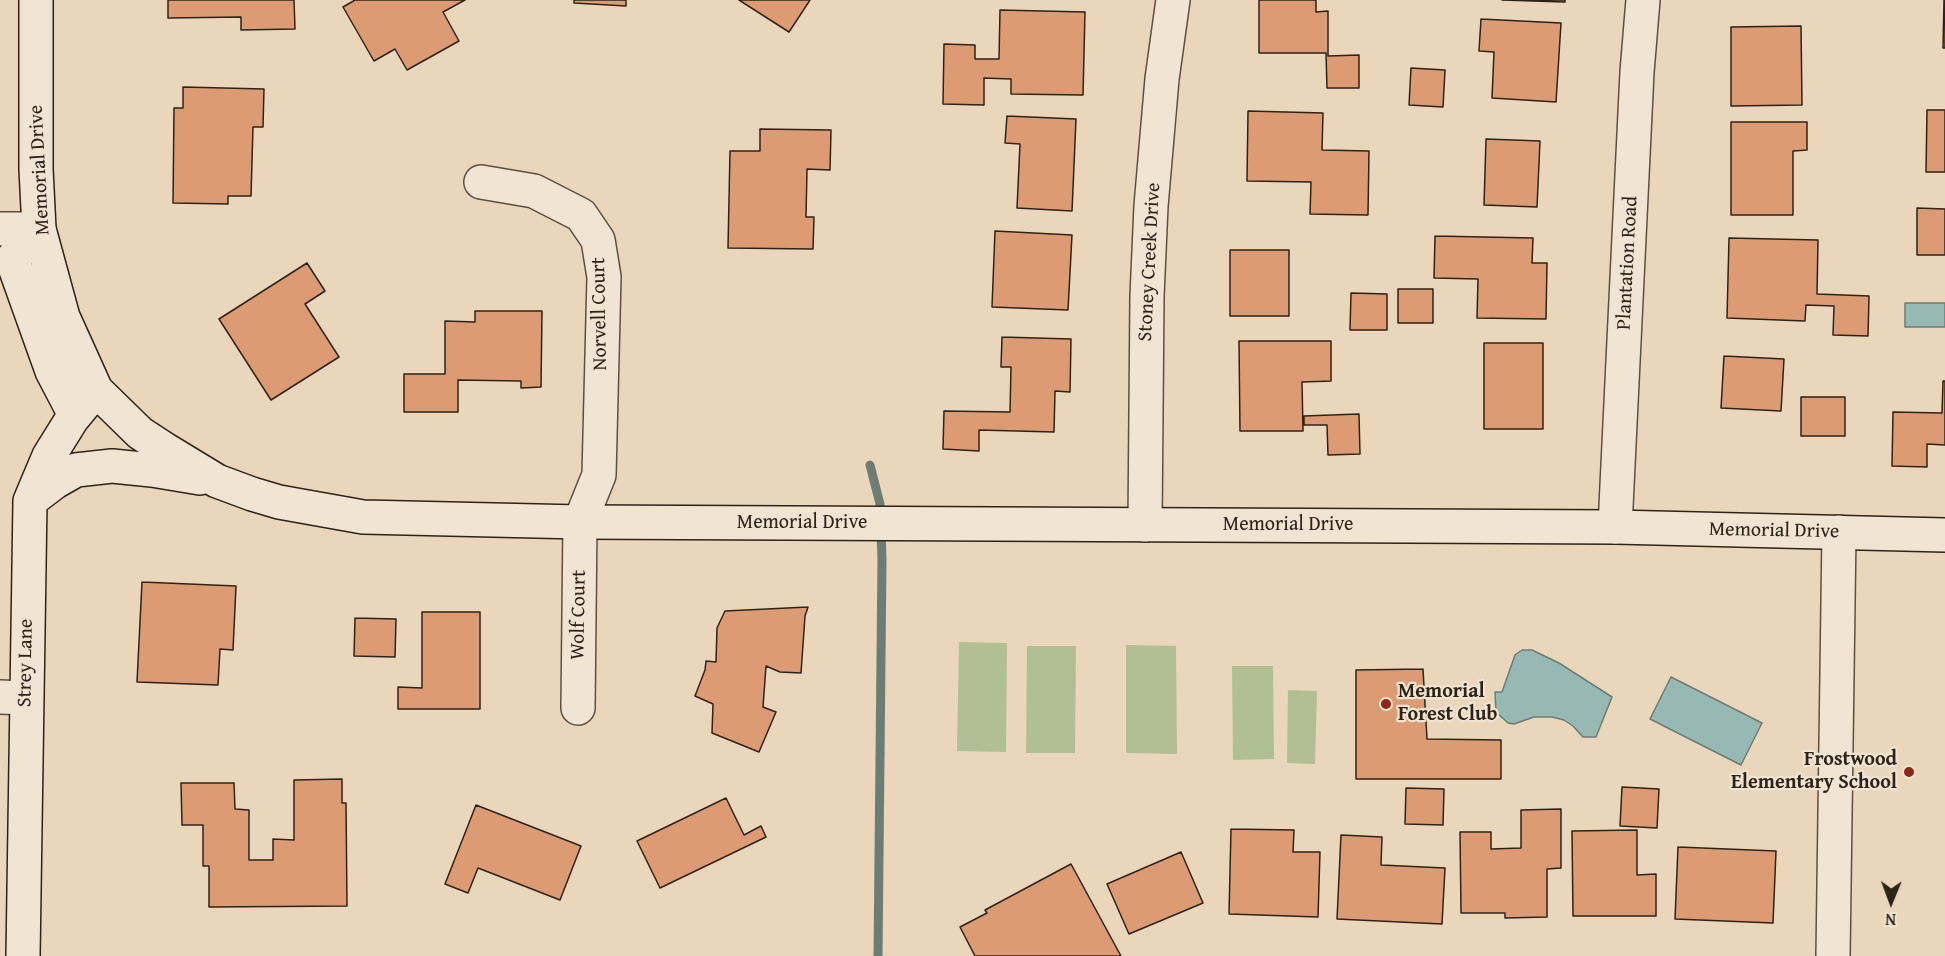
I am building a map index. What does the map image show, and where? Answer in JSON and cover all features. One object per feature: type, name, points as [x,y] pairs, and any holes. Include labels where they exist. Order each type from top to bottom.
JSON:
[{"type":"street","name":"Memorial Drive","points":[[36,0],[36,169],[39,229],[63,316],[96,390],[140,433],[217,481],[279,502],[363,516],[580,522],[1615,527],[1945,535]]},
{"type":"street","name":"Stoney Creek Drive","points":[[1145,525],[1149,240],[1162,78],[1173,0]]},
{"type":"street","name":"Plantation Road","points":[[1615,527],[1637,72],[1643,0]]},
{"type":"street","name":"Norvell Court","points":[[481,182],[534,191],[581,215],[598,240],[604,277],[599,475],[580,522]]},
{"type":"street","points":[[0,229],[39,229]]},
{"type":"street","points":[[39,229],[12,259],[52,371],[75,415]]},
{"type":"street","name":"Strey Lane","points":[[23,956],[13,698],[30,501],[49,456],[75,415],[96,390]]},
{"type":"street","points":[[30,501],[76,470],[112,466],[153,470],[217,481]]},
{"type":"street","name":"Wolf Court","points":[[578,708],[580,522]]},
{"type":"street","points":[[1833,956],[1839,532]]},
{"type":"green space","points":[[959,642],[1007,643],[1006,752],[957,751]]},
{"type":"green space","points":[[1126,645],[1176,646],[1177,754],[1126,753]]},
{"type":"green space","points":[[1027,646],[1076,646],[1075,753],[1026,753]]},
{"type":"green space","points":[[1232,666],[1273,666],[1274,759],[1233,760]]},
{"type":"green space","points":[[1288,690],[1317,691],[1315,764],[1287,763]]},
{"type":"water","points":[[1905,303],[1945,303],[1945,327],[1905,327]]},
{"type":"water","points":[[1522,650],[1532,650],[1559,663],[1612,697],[1596,737],[1583,737],[1564,720],[1552,717],[1534,717],[1514,724],[1508,723],[1496,712],[1495,692],[1502,692],[1515,655]]},
{"type":"water","points":[[1671,677],[1762,723],[1741,765],[1650,719]]},
{"type":"building","points":[[168,0],[294,0],[295,29],[241,30],[241,17],[168,18]]},
{"type":"building","points":[[355,0],[465,0],[443,12],[459,41],[407,70],[395,49],[374,61],[343,7]]},
{"type":"building","points":[[574,0],[626,0],[626,6],[574,3]]},
{"type":"building","points":[[739,0],[810,0],[789,32]]},
{"type":"building","points":[[1259,0],[1316,0],[1316,12],[1328,11],[1328,56],[1359,55],[1359,88],[1327,88],[1326,53],[1259,53]]},
{"type":"building","points":[[1502,0],[1565,0],[1565,2]]},
{"type":"building","points":[[1944,0],[1945,48],[1943,48]]},
{"type":"building","points":[[1000,10],[1085,12],[1083,95],[1011,94],[1011,79],[984,78],[984,105],[943,104],[944,44],[975,45],[975,59],[999,59]]},
{"type":"building","points":[[1481,19],[1561,23],[1556,102],[1492,98],[1494,52],[1479,51]]},
{"type":"building","points":[[1801,26],[1802,105],[1731,106],[1731,27]]},
{"type":"building","points":[[1411,68],[1445,70],[1443,107],[1409,105]]},
{"type":"building","points":[[183,87],[264,89],[263,127],[253,127],[251,196],[228,196],[228,204],[173,203],[174,108],[183,108]]},
{"type":"building","points":[[1927,110],[1945,110],[1945,172],[1926,172]]},
{"type":"building","points":[[1248,111],[1323,113],[1322,150],[1369,151],[1368,215],[1310,214],[1311,182],[1247,181]]},
{"type":"building","points":[[1007,116],[1076,119],[1072,211],[1017,208],[1020,144],[1005,143]]},
{"type":"building","points":[[1731,122],[1807,122],[1807,150],[1793,151],[1793,215],[1731,215]]},
{"type":"building","points":[[760,129],[831,130],[830,170],[807,169],[806,217],[814,217],[813,249],[728,248],[730,151],[760,151]]},
{"type":"building","points":[[1486,139],[1540,141],[1537,207],[1484,205]]},
{"type":"building","points":[[1917,208],[1945,209],[1945,255],[1917,255]]},
{"type":"building","points":[[995,231],[1072,235],[1068,310],[992,307]]},
{"type":"building","points":[[1435,236],[1533,238],[1532,263],[1547,263],[1546,319],[1477,318],[1478,279],[1434,278]]},
{"type":"building","points":[[1729,238],[1818,240],[1817,294],[1869,296],[1868,336],[1833,335],[1834,306],[1806,305],[1805,321],[1727,318]]},
{"type":"building","points":[[1230,250],[1289,250],[1289,316],[1230,316]]},
{"type":"building","points":[[307,263],[325,291],[305,304],[339,357],[271,400],[219,319]]},
{"type":"building","points":[[1398,289],[1433,289],[1433,323],[1398,323]]},
{"type":"building","points":[[1351,293],[1387,294],[1387,330],[1350,330]]},
{"type":"building","points":[[475,311],[542,311],[541,387],[521,388],[521,381],[458,380],[458,412],[404,412],[404,374],[445,374],[445,321],[475,322]]},
{"type":"building","points":[[1002,337],[1071,339],[1070,392],[1055,391],[1054,432],[979,430],[979,451],[943,449],[944,411],[1010,412],[1011,367],[1001,367]]},
{"type":"building","points":[[1239,341],[1331,341],[1331,381],[1302,382],[1303,431],[1240,431]]},
{"type":"building","points":[[1484,343],[1543,343],[1543,429],[1484,429]]},
{"type":"building","points":[[1724,356],[1784,359],[1781,411],[1721,408]]},
{"type":"building","points":[[1943,381],[1945,381],[1945,445],[1927,444],[1927,467],[1892,466],[1893,412],[1942,413]]},
{"type":"building","points":[[1801,397],[1845,397],[1845,436],[1801,436]]},
{"type":"building","points":[[1359,414],[1360,454],[1328,455],[1327,425],[1304,425],[1304,416]]},
{"type":"building","points":[[142,582],[236,586],[233,650],[220,649],[218,685],[137,682]]},
{"type":"building","points":[[808,607],[805,616],[801,673],[780,672],[766,666],[763,707],[776,712],[759,752],[712,733],[713,704],[695,696],[706,661],[716,662],[717,628],[725,611]]},
{"type":"building","points":[[422,612],[480,612],[480,709],[398,709],[398,687],[422,688]]},
{"type":"building","points":[[355,618],[396,619],[395,657],[354,656]]},
{"type":"building","points":[[1423,669],[1427,739],[1501,740],[1501,779],[1356,779],[1356,670]]},
{"type":"building","points":[[342,779],[342,803],[346,803],[347,906],[209,907],[209,866],[203,866],[203,825],[182,825],[181,783],[234,783],[235,809],[249,810],[249,860],[273,860],[273,839],[294,840],[294,780]]},
{"type":"building","points":[[1622,787],[1659,789],[1657,828],[1620,826]]},
{"type":"building","points":[[1406,788],[1444,789],[1443,825],[1405,824]]},
{"type":"building","points":[[726,798],[744,835],[761,826],[766,837],[660,888],[637,841]]},
{"type":"building","points":[[476,805],[581,846],[560,900],[478,868],[468,893],[445,884]]},
{"type":"building","points":[[1561,809],[1561,868],[1547,869],[1547,917],[1505,918],[1505,913],[1461,913],[1460,832],[1491,832],[1491,849],[1521,848],[1521,810]]},
{"type":"building","points":[[1231,829],[1294,830],[1293,852],[1320,852],[1318,917],[1229,914]]},
{"type":"building","points":[[1637,830],[1637,875],[1656,874],[1656,916],[1573,916],[1572,831]]},
{"type":"building","points":[[1341,835],[1382,837],[1381,865],[1445,868],[1442,924],[1337,919]]},
{"type":"building","points":[[1678,847],[1776,851],[1773,923],[1675,919]]},
{"type":"building","points":[[1181,852],[1203,903],[1129,934],[1107,884]]},
{"type":"building","points":[[1071,864],[1121,956],[975,956],[960,927],[987,913],[985,910]]},
{"type":"waterway","points":[[870,465],[880,504],[882,559],[878,956]]},
{"type":"place","name":"Memorial Forest Club","points":[[1386,704]]},
{"type":"place","name":"Frostwood Elementary School","points":[[1909,772]]}]
